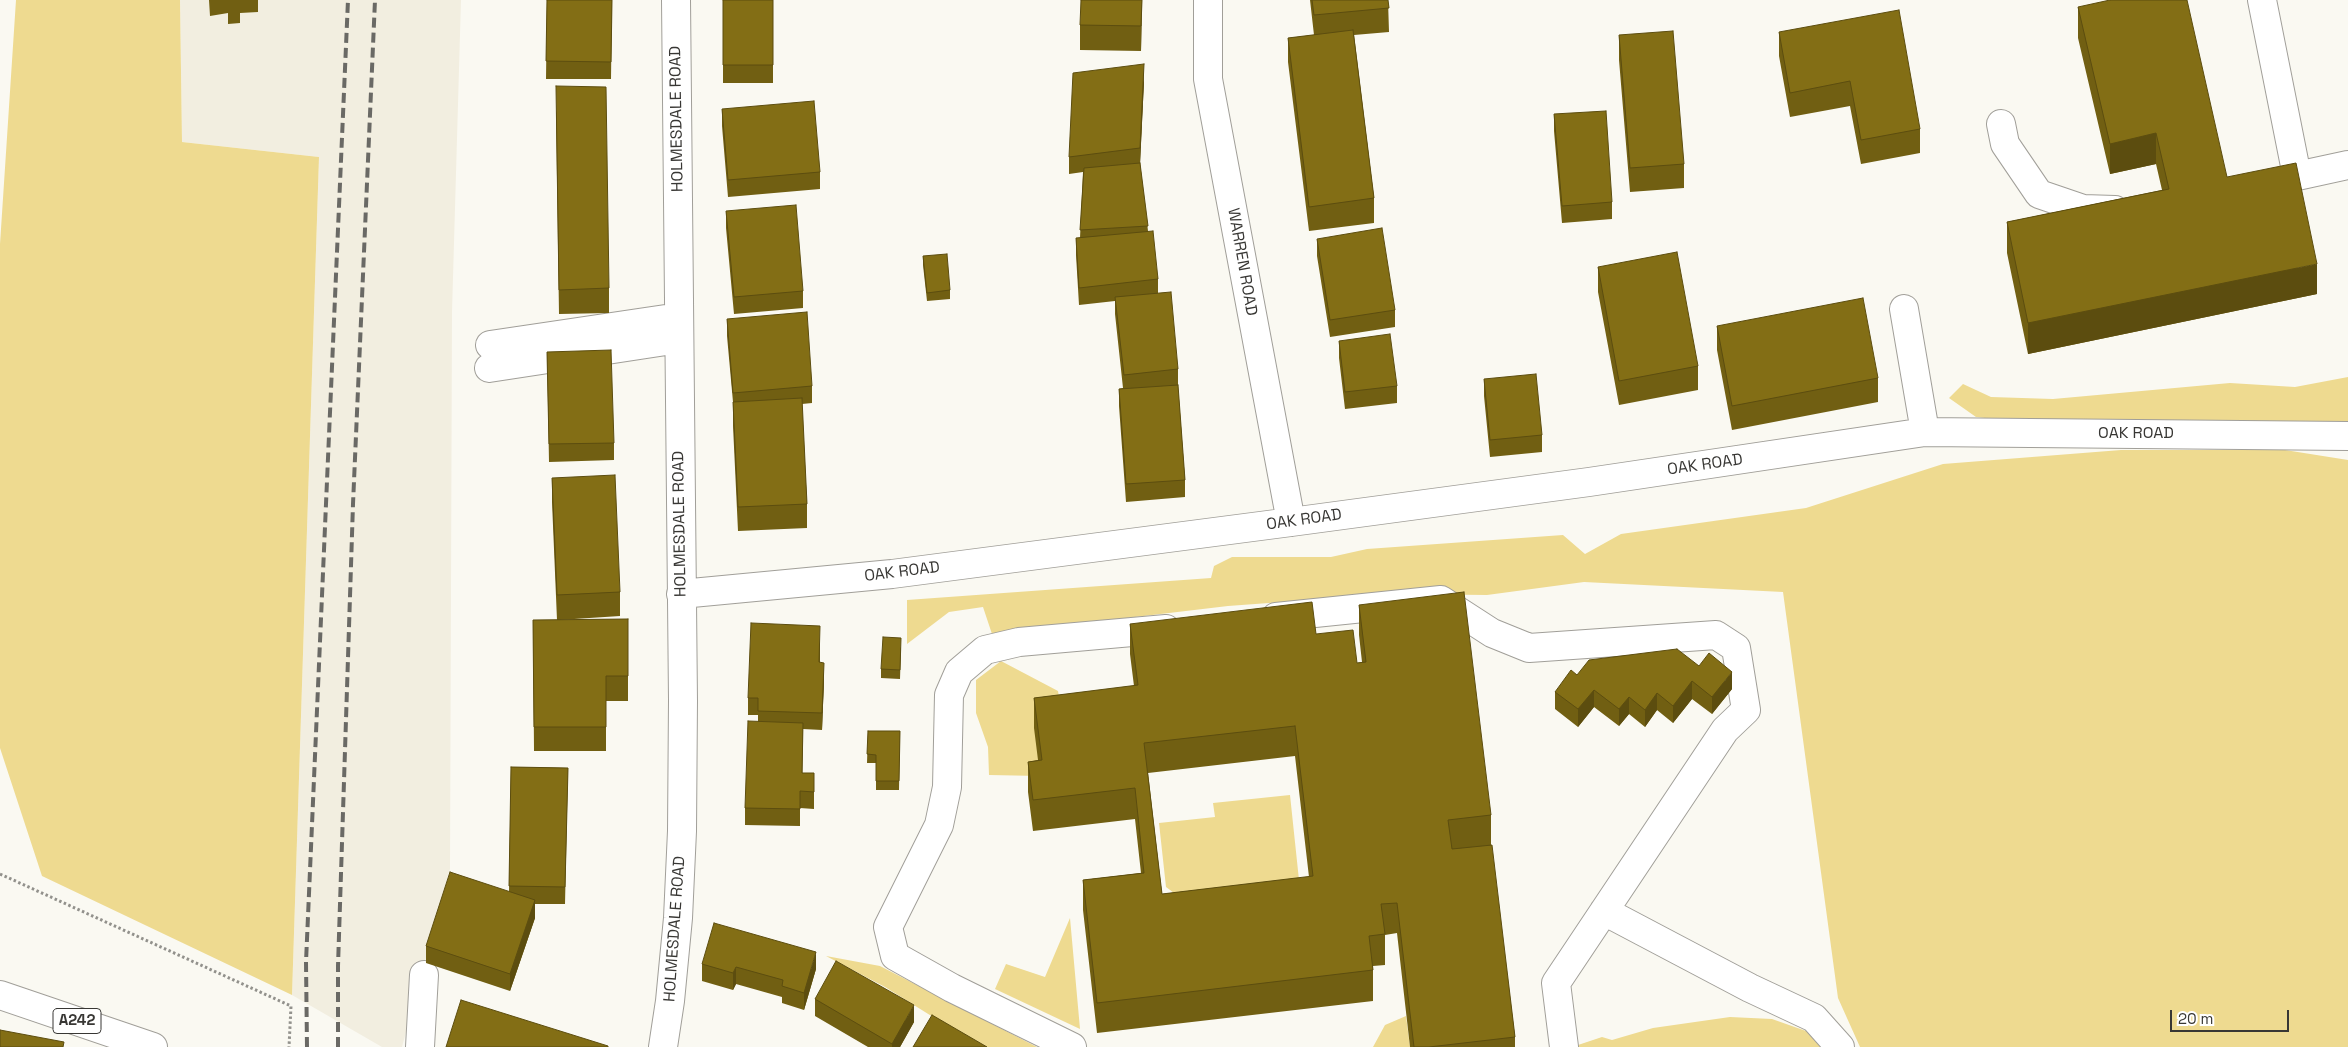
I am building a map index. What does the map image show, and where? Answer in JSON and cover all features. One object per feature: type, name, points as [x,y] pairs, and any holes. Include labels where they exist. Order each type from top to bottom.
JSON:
[{"type":"street","name":"HOLMESDALE ROAD","points":[[663,1047],[670,1001],[678,918],[682,831],[676,0]]},
{"type":"street","name":"WARREN ROAD","points":[[1208,0],[1208,79],[1291,522]]},
{"type":"street","points":[[2262,0],[2297,176]]},
{"type":"street","points":[[2001,124],[2006,144],[2039,194],[2083,209],[2134,211],[2142,209]]},
{"type":"street","points":[[2269,182],[2348,165]]},
{"type":"street","points":[[1904,309],[1925,432]]},
{"type":"street","points":[[489,357],[679,328]]},
{"type":"street","name":"OAK ROAD","points":[[681,594],[892,574],[1589,482],[1925,432],[2348,436]]},
{"type":"street","points":[[1250,620],[1441,600],[1492,633],[1529,648],[1716,636],[1736,648],[1746,710],[1725,730],[1556,983],[1564,1047]]},
{"type":"street","points":[[1072,1047],[952,988],[895,956],[888,927],[939,825],[945,796],[950,695],[959,672],[985,650],[1019,642],[1192,626]]},
{"type":"street","points":[[1604,911],[1750,988],[1814,1018],[1840,1047]]},
{"type":"street","points":[[420,1047],[424,975]]},
{"type":"street","name":"A242","points":[[0,995],[153,1047]]},
{"type":"path","points":[[0,874],[291,1006],[289,1047]]},
{"type":"shaded area","points":[[16,0],[180,0],[182,142],[319,157],[292,995],[42,876],[0,748],[0,244]]},
{"type":"shaded area","points":[[180,0],[461,0],[452,312],[450,869],[402,1047],[382,1047],[292,995],[319,157],[182,142]]},
{"type":"shaded area","points":[[2348,377],[2348,421],[2328,423],[2260,421],[2028,423],[1976,417],[1949,398],[1963,384],[1991,397],[2053,399],[2230,383],[2295,387]]},
{"type":"shaded area","points":[[2121,450],[2285,450],[2348,460],[2348,1047],[1860,1047],[1838,998],[1783,592],[1584,582],[1487,595],[1392,594],[1228,606],[992,634],[983,607],[949,612],[907,644],[907,600],[1211,578],[1214,566],[1232,557],[1331,557],[1367,549],[1563,535],[1585,554],[1621,534],[1806,508],[1943,464]]},
{"type":"shaded area","points":[[1001,661],[1058,691],[1064,725],[1040,776],[989,775],[988,747],[976,713],[976,680]]},
{"type":"shaded area","points":[[1290,795],[1301,899],[1197,910],[1166,887],[1159,823],[1215,817],[1213,803]]},
{"type":"shaded area","points":[[1070,918],[1080,1029],[995,989],[1006,964],[1045,977]]},
{"type":"shaded area","points":[[826,956],[880,966],[1037,1047],[987,1047],[933,1017],[885,987]]},
{"type":"shaded area","points":[[1406,1016],[1410,1047],[1373,1047],[1385,1025]]},
{"type":"shaded area","points":[[1730,1017],[1772,1019],[1806,1031],[1824,1047],[1572,1047],[1602,1037],[1612,1040],[1653,1028]]},
{"type":"building","points":[[547,0],[612,0],[611,62],[546,61]]},
{"type":"building","points":[[723,0],[773,0],[773,65],[723,65]]},
{"type":"building","points":[[1081,0],[1142,0],[1141,26],[1080,25]]},
{"type":"building","points":[[1312,0],[1388,0],[1389,8],[1314,15]]},
{"type":"building","points":[[2110,0],[2187,0],[2227,177],[2296,163],[2317,264],[2028,323],[2007,222],[2169,189],[2156,133],[2110,144],[2078,7]]},
{"type":"building","points":[[1899,10],[1920,129],[1861,140],[1850,81],[1790,93],[1779,32]]},
{"type":"building","points":[[1353,30],[1374,198],[1309,207],[1288,38]]},
{"type":"building","points":[[1673,31],[1684,164],[1630,168],[1619,35]]},
{"type":"building","points":[[1144,64],[1140,148],[1069,157],[1073,73]]},
{"type":"building","points":[[556,86],[606,87],[609,288],[559,290]]},
{"type":"building","points":[[814,101],[820,172],[728,180],[722,109]]},
{"type":"building","points":[[1606,111],[1612,202],[1562,206],[1554,114]]},
{"type":"building","points":[[1140,163],[1148,226],[1080,230],[1084,168]]},
{"type":"building","points":[[796,205],[803,291],[734,297],[726,211]]},
{"type":"building","points":[[1382,228],[1395,310],[1330,320],[1317,239]]},
{"type":"building","points":[[1153,231],[1158,279],[1079,288],[1076,238]]},
{"type":"building","points":[[1677,252],[1698,366],[1619,381],[1598,267]]},
{"type":"building","points":[[947,254],[950,290],[927,293],[923,256]]},
{"type":"building","points":[[1171,292],[1178,369],[1124,375],[1115,297]]},
{"type":"building","points":[[1863,298],[1878,378],[1732,406],[1717,326]]},
{"type":"building","points":[[807,312],[812,386],[733,393],[727,319]]},
{"type":"building","points":[[1390,334],[1397,386],[1345,392],[1339,341]]},
{"type":"building","points":[[611,350],[614,443],[549,444],[547,352]]},
{"type":"building","points":[[1536,374],[1542,435],[1490,440],[1484,379]]},
{"type":"building","points":[[1178,385],[1185,480],[1126,484],[1119,389]]},
{"type":"building","points":[[802,398],[807,504],[738,507],[733,402]]},
{"type":"building","points":[[615,475],[620,592],[557,595],[552,478]]},
{"type":"building","points":[[1464,592],[1491,815],[1448,820],[1452,849],[1492,845],[1515,1037],[1414,1047],[1397,903],[1381,904],[1385,934],[1369,936],[1373,970],[1097,1003],[1083,880],[1144,873],[1135,788],[1033,800],[1028,762],[1042,760],[1034,698],[1138,685],[1130,624],[1312,602],[1316,634],[1353,630],[1357,663],[1366,662],[1359,605]],"holes":[[[1295,726],[1313,876],[1162,894],[1144,743]]]},
{"type":"building","points":[[628,619],[628,676],[606,676],[606,727],[534,727],[533,620]]},
{"type":"building","points":[[751,623],[820,626],[819,662],[824,663],[822,713],[758,711],[758,698],[748,698]]},
{"type":"building","points":[[883,637],[901,638],[900,670],[881,669]]},
{"type":"building","points":[[1677,649],[1699,666],[1709,653],[1732,672],[1712,697],[1692,681],[1673,706],[1657,693],[1645,710],[1629,697],[1619,709],[1594,690],[1578,709],[1555,692],[1571,670],[1577,675],[1589,660]]},
{"type":"building","points":[[748,721],[803,723],[802,773],[814,773],[814,792],[800,791],[800,809],[745,808]]},
{"type":"building","points":[[868,731],[900,731],[899,781],[876,781],[876,755],[867,754]]},
{"type":"building","points":[[511,767],[568,768],[565,887],[509,886]]},
{"type":"building","points":[[450,872],[535,900],[510,974],[426,946]]},
{"type":"building","points":[[714,923],[816,952],[804,993],[782,986],[783,980],[736,967],[733,973],[702,964]]},
{"type":"building","points":[[836,961],[914,1005],[892,1044],[815,999]]},
{"type":"building","points":[[461,1000],[608,1046],[608,1047],[446,1047]]},
{"type":"building","points":[[932,1015],[987,1047],[913,1047]]},
{"type":"building","points":[[0,1030],[64,1042],[63,1047],[0,1047]]},
{"type":"railway","points":[[307,1047],[306,962],[348,0]]},
{"type":"railway","points":[[338,1047],[338,966],[353,504],[375,0]]}]
